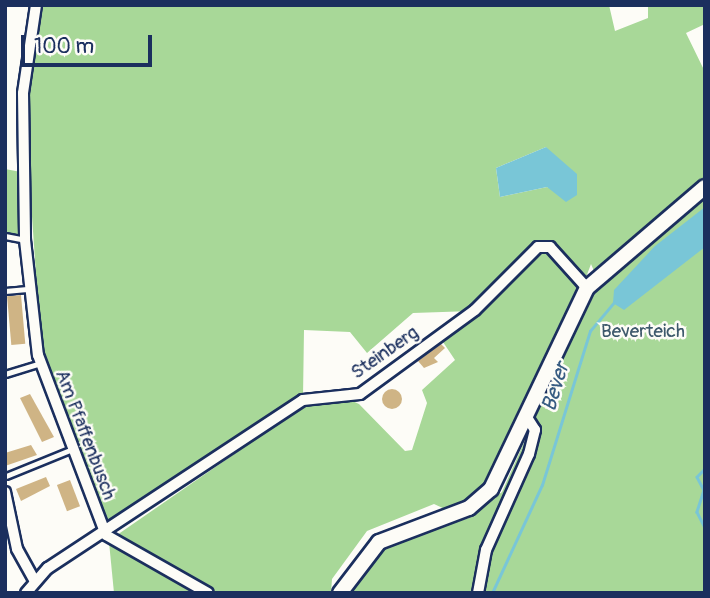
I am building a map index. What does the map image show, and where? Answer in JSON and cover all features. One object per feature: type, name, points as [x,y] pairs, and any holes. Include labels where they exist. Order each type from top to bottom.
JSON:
[{"type":"street","name":"Am Pfaffenbusch","points":[[37,5],[23,63],[25,240],[30,289],[40,363],[70,450],[106,535]]},
{"type":"street","points":[[340,593],[379,542],[416,523],[463,511],[486,495],[506,468],[587,288],[705,187]]},
{"type":"street","name":"Steinberg","points":[[34,580],[106,535],[303,400],[360,394],[475,310],[538,247],[550,247],[587,288]]},
{"type":"street","points":[[478,593],[485,550],[529,454],[535,430],[527,417]]},
{"type":"street","points":[[5,492],[17,549],[34,580],[26,593]]},
{"type":"street","points":[[106,535],[208,593]]},
{"type":"lane","points":[[5,236],[25,240]]},
{"type":"lane","points":[[5,291],[30,289]]},
{"type":"lane","points":[[5,374],[40,363]]},
{"type":"lane","points":[[6,476],[70,450]]},
{"type":"green space","points":[[36,5],[609,5],[615,31],[648,18],[648,5],[705,5],[705,24],[686,33],[705,72],[705,180],[594,271],[591,264],[585,280],[543,242],[536,255],[545,250],[555,256],[578,286],[502,460],[474,498],[447,510],[434,504],[367,531],[332,579],[331,593],[215,593],[117,535],[292,414],[291,408],[337,394],[359,404],[405,451],[412,450],[427,403],[422,390],[455,360],[439,336],[472,311],[413,313],[367,353],[350,332],[304,330],[303,397],[112,525],[106,523],[41,347],[29,173],[29,31]],"holes":[[[546,147],[561,193],[547,187],[500,197],[496,168]]]},
{"type":"green space","points":[[5,169],[21,172],[18,235],[5,233]]},
{"type":"green space","points":[[705,198],[705,593],[351,593],[375,556],[394,542],[469,518],[502,492],[586,303],[610,276]]},
{"type":"green space","points":[[109,542],[198,593],[114,593]]},
{"type":"water","points":[[546,147],[577,174],[577,195],[566,202],[547,187],[500,197],[496,168]]},
{"type":"water","name":"Beverteich","points":[[705,207],[705,247],[624,310],[613,303],[614,290],[655,246]]},
{"type":"building","points":[[21,295],[25,344],[11,345],[7,296]]},
{"type":"building","points":[[441,344],[445,348],[434,358],[438,362],[424,368],[418,361]]},
{"type":"building","points":[[392,389],[399,392],[402,399],[399,406],[392,409],[385,406],[382,399],[385,392]]},
{"type":"building","points":[[30,394],[54,437],[42,442],[20,398]]},
{"type":"building","points":[[31,445],[37,455],[5,466],[5,453]]},
{"type":"building","points":[[46,477],[50,486],[21,501],[16,489]]},
{"type":"building","points":[[70,480],[80,506],[67,511],[57,485]]},
{"type":"waterway","name":"Bever","points":[[492,593],[542,485],[590,331],[615,301]]},
{"type":"waterway","points":[[705,469],[697,477],[704,490],[697,512],[705,528]]}]
